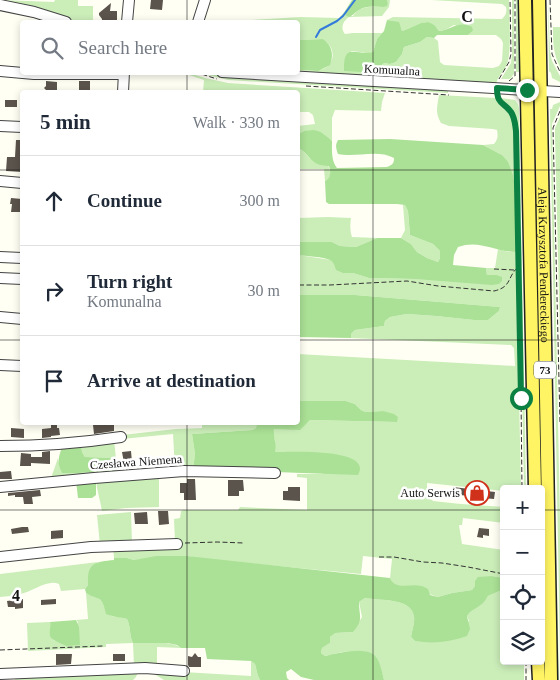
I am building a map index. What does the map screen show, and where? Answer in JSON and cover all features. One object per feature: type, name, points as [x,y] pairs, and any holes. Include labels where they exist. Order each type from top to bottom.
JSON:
[{"type":"main road","name":"Aleja Krzysztofa Pendereckiego","points":[[525,0],[534,91],[544,485]]},
{"type":"main road","name":"Aleja Krzysztofa Pendereckiego","points":[[535,485],[534,91],[539,0]]},
{"type":"main road","name":"Aleja Krzysztofa Pendereckiego","points":[[545,515],[551,680]]},
{"type":"main road","points":[[538,665],[539,680]]},
{"type":"street","points":[[126,20],[129,0]]},
{"type":"street","points":[[199,20],[205,0]]},
{"type":"street","points":[[0,5],[34,12],[60,20]]},
{"type":"street","points":[[0,71],[20,73]]},
{"type":"street","points":[[123,90],[124,75]]},
{"type":"street","name":"Komunalna","points":[[266,75],[499,91],[560,92]]},
{"type":"street","points":[[0,126],[20,127]]},
{"type":"street","points":[[0,181],[20,183]]},
{"type":"street","points":[[0,257],[20,258]]},
{"type":"street","points":[[0,278],[20,279]]},
{"type":"street","points":[[0,317],[20,319]]},
{"type":"street","points":[[0,365],[20,366]]},
{"type":"street","points":[[0,446],[32,446],[121,437]]},
{"type":"street","name":"Czesława Niemena","points":[[0,487],[184,471],[275,473]]},
{"type":"street","points":[[0,557],[92,547],[177,544]]},
{"type":"street","points":[[0,674],[145,668],[184,671]]},
{"type":"path","points":[[510,0],[511,54],[499,91],[499,101],[511,112],[515,120],[522,485]]},
{"type":"path","points":[[499,91],[515,76],[515,0]]},
{"type":"path","points":[[550,0],[552,54],[560,72]]},
{"type":"path","points":[[560,112],[554,128],[560,422]]},
{"type":"path","points":[[300,285],[407,281],[494,291],[502,289],[506,285],[518,267]]},
{"type":"path","points":[[494,269],[515,270]]},
{"type":"path","points":[[177,544],[244,543]]},
{"type":"path","points":[[378,557],[394,557],[450,564],[500,573]]},
{"type":"path","points":[[0,650],[103,646]]},
{"type":"path","points":[[526,665],[526,680]]},
{"type":"green space","points":[[0,0],[54,2],[55,0],[78,0],[78,6],[93,6],[93,20],[69,20]]},
{"type":"green space","points":[[352,0],[387,0],[388,3],[384,7],[362,8],[349,17],[345,15],[345,11]]},
{"type":"green space","points":[[387,0],[390,0],[389,7],[382,16],[349,17],[345,20],[342,27],[345,34],[383,33],[377,39],[373,52],[352,51],[345,58],[345,71],[380,67],[384,63],[396,62],[402,54],[404,47],[420,42],[427,37],[438,41],[440,62],[444,65],[493,68],[499,66],[502,61],[503,43],[496,35],[468,35],[473,31],[454,25],[439,31],[425,22],[402,31],[396,23],[387,20],[393,17],[502,19],[505,15],[506,7],[502,4],[431,0],[509,0],[509,58],[496,85],[422,81],[423,77],[420,76],[419,80],[300,72],[300,70],[314,71],[323,69],[329,65],[333,56],[330,47],[323,39],[300,40],[300,20],[251,20],[301,17],[339,18],[345,11],[345,15],[353,16],[363,8],[384,7],[388,3]]},
{"type":"green space","points":[[512,0],[514,0],[514,74],[510,79],[501,79],[511,63]]},
{"type":"green space","points":[[516,0],[519,0],[519,72],[516,72]]},
{"type":"green space","points":[[548,0],[550,51],[552,61],[560,76],[560,82],[552,78],[549,71]]},
{"type":"green space","points":[[387,20],[399,22],[402,31],[426,22],[435,26],[439,31],[459,25],[467,25],[472,27],[473,31],[468,35],[437,35],[434,38],[427,37],[420,42],[404,47],[402,54],[396,62],[384,63],[380,67],[380,73],[344,71],[344,62],[348,53],[373,52],[377,39],[384,31]]},
{"type":"green space","points":[[553,27],[560,27],[560,67],[553,42]]},
{"type":"green space","points":[[323,39],[331,51],[330,65],[318,71],[300,70],[300,40]]},
{"type":"green space","points":[[189,75],[228,83],[385,93],[381,111],[335,110],[332,118],[332,141],[324,134],[304,131],[300,133],[300,126],[315,124],[313,115],[309,112],[300,112],[300,90],[203,90],[204,80]]},
{"type":"green space","points":[[208,75],[448,89],[448,93],[228,80]]},
{"type":"green space","points":[[439,95],[496,98],[510,114],[513,120],[516,191],[513,175],[502,155],[483,145],[494,144],[497,130],[449,126],[441,123],[437,113]]},
{"type":"green space","points":[[500,98],[515,100],[519,108],[526,485],[524,485],[517,122],[514,113]]},
{"type":"green space","points":[[560,102],[552,124],[560,521],[560,654],[550,109],[552,109],[553,105]]},
{"type":"green space","points":[[545,110],[548,110],[555,498],[552,498]]},
{"type":"green space","points":[[560,117],[560,335],[555,128]]},
{"type":"green space","points":[[304,131],[319,131],[332,141],[333,158],[337,168],[387,167],[394,162],[394,158],[381,154],[338,154],[336,144],[338,140],[390,139],[483,145],[502,155],[508,162],[516,191],[516,252],[473,244],[466,245],[458,247],[454,255],[453,265],[486,268],[487,275],[502,277],[502,281],[499,284],[492,285],[415,279],[369,278],[336,270],[332,262],[327,259],[300,255],[300,242],[332,242],[340,246],[356,247],[377,238],[401,238],[427,258],[438,262],[440,258],[440,251],[433,244],[410,235],[408,211],[405,205],[329,204],[326,202],[325,181],[330,175],[329,166],[317,164],[300,149],[300,133]]},
{"type":"green space","points":[[300,149],[314,162],[328,165],[330,176],[325,181],[324,169],[300,169]]},
{"type":"green space","points":[[403,205],[405,205],[408,211],[410,235],[433,244],[440,251],[438,262],[417,252],[411,244],[401,238],[405,230]]},
{"type":"green space","points":[[300,218],[351,218],[350,228],[352,237],[377,238],[356,247],[340,246],[332,242],[300,242]]},
{"type":"green space","points":[[498,249],[516,252],[521,485],[500,485],[500,491],[427,483],[427,495],[433,501],[500,507],[500,523],[463,518],[462,525],[459,525],[462,544],[500,549],[500,577],[492,576],[475,586],[472,590],[438,597],[406,586],[398,586],[392,582],[390,578],[392,559],[363,556],[361,574],[187,556],[134,560],[114,558],[113,547],[175,542],[174,519],[180,518],[181,511],[184,510],[238,510],[240,507],[307,510],[307,478],[297,477],[297,474],[323,474],[327,453],[275,452],[274,429],[298,427],[310,420],[397,422],[383,411],[365,412],[355,404],[346,401],[300,401],[300,354],[515,366],[514,348],[511,345],[351,338],[351,334],[355,330],[384,326],[385,321],[390,317],[407,314],[488,320],[499,311],[500,307],[355,295],[300,295],[300,255],[331,260],[343,273],[353,273],[369,278],[502,281],[501,277],[497,275],[487,275],[486,268],[495,268]]},
{"type":"green space","points":[[300,295],[355,295],[500,307],[499,311],[488,320],[407,314],[390,317],[385,321],[384,326],[355,330],[351,334],[351,338],[300,337]]},
{"type":"green space","points":[[300,401],[346,401],[355,404],[365,412],[383,411],[398,417],[397,422],[310,420],[300,430],[274,429],[275,452],[311,452],[342,455],[354,460],[360,466],[358,475],[193,469],[195,454],[192,434],[252,430],[256,428],[257,425],[300,425]]},
{"type":"green space","points":[[202,425],[257,425],[256,428],[252,430],[192,434],[195,454],[193,469],[175,470],[173,434],[122,439],[122,435],[202,428]]},
{"type":"green space","points":[[114,440],[116,458],[85,457],[82,452],[81,443]]},
{"type":"green space","points":[[81,443],[82,452],[85,457],[116,458],[117,467],[90,472],[62,473],[59,456],[63,445]]},
{"type":"green space","points":[[58,458],[62,473],[90,472],[117,467],[118,474],[50,481]]},
{"type":"green space","points":[[159,474],[159,507],[102,511],[96,480]]},
{"type":"green space","points":[[96,480],[96,495],[92,498],[78,498],[76,481]]},
{"type":"green space","points":[[131,512],[132,543],[100,545],[97,515]]},
{"type":"green space","points":[[553,533],[556,533],[559,680],[556,680]]},
{"type":"green space","points":[[156,556],[187,556],[390,578],[396,584],[424,587],[428,589],[430,595],[438,597],[472,590],[478,577],[492,576],[500,577],[500,591],[488,596],[483,603],[467,616],[470,629],[467,636],[441,642],[415,641],[411,637],[414,624],[412,611],[401,603],[365,598],[359,602],[359,624],[353,632],[335,633],[330,637],[330,643],[322,648],[321,653],[325,656],[349,651],[363,651],[373,654],[380,666],[384,680],[314,680],[301,677],[291,669],[286,672],[289,680],[260,680],[255,664],[251,661],[207,659],[205,648],[181,648],[168,643],[133,643],[127,619],[106,614],[103,603],[86,593],[85,589],[88,585],[89,572],[93,565],[114,560],[114,558],[134,560]]},
{"type":"green space","points":[[98,562],[91,568],[88,585],[85,589],[61,591],[59,584],[50,583],[25,593],[0,597],[0,574]]},
{"type":"green space","points":[[500,591],[500,665],[524,665],[524,680],[384,680],[378,662],[371,654],[351,651],[325,656],[321,653],[322,648],[330,643],[330,637],[334,633],[353,632],[362,617],[359,602],[365,598],[394,601],[407,606],[412,611],[414,617],[411,637],[415,641],[439,642],[469,621],[467,616],[488,596]]},
{"type":"green space","points":[[86,593],[100,599],[111,616],[127,619],[133,643],[106,644],[106,647],[28,651],[27,623],[50,622],[53,640],[66,646],[78,622],[76,620],[88,619]]},
{"type":"green space","points":[[545,609],[548,680],[542,680],[542,665],[545,665]]},
{"type":"green space","points":[[76,620],[79,627],[80,645],[66,646],[51,638],[50,622]]},
{"type":"green space","points":[[133,643],[165,643],[177,645],[181,648],[157,647],[157,667],[134,666]]},
{"type":"green space","points":[[251,661],[255,664],[260,680],[164,680],[150,670],[251,676]]},
{"type":"green space","points":[[139,670],[133,680],[15,680],[15,675]]},
{"type":"building","points":[[151,0],[163,0],[162,10],[150,9]]},
{"type":"building","points":[[111,3],[110,11],[117,11],[117,20],[102,20],[99,13]]},
{"type":"building","points":[[46,81],[57,82],[57,90],[46,90],[44,88]]},
{"type":"building","points":[[79,81],[90,81],[90,90],[79,90]]},
{"type":"building","points":[[5,100],[17,100],[17,107],[5,107]]},
{"type":"building","points":[[16,140],[20,140],[20,172],[6,171],[7,157],[15,157]]},
{"type":"building","points":[[11,198],[20,199],[20,212],[11,212],[12,204],[10,204]]},
{"type":"building","points":[[51,425],[57,425],[60,435],[42,438],[42,429],[51,428]]},
{"type":"building","points":[[93,425],[114,425],[114,431],[94,434]]},
{"type":"building","points":[[11,428],[24,429],[24,438],[11,437]]},
{"type":"building","points":[[50,451],[50,464],[31,463],[31,466],[20,466],[21,453],[31,454],[31,457],[42,457],[42,452]]},
{"type":"building","points":[[131,451],[132,462],[124,463],[122,452]]},
{"type":"building","points":[[11,471],[12,479],[0,479],[0,472]]},
{"type":"building","points":[[187,479],[195,479],[196,500],[184,500],[184,493],[180,493],[180,483],[187,483]]},
{"type":"building","points":[[228,480],[243,480],[244,491],[239,491],[239,496],[228,496]]},
{"type":"building","points":[[288,487],[300,487],[300,501],[283,500],[283,491],[288,491]]},
{"type":"building","points":[[453,487],[495,492],[494,499],[483,498],[484,496],[452,495]]},
{"type":"building","points":[[40,490],[41,496],[32,497],[33,504],[24,504],[23,497],[8,496],[8,493]]},
{"type":"building","points":[[158,511],[168,511],[169,524],[159,525]]},
{"type":"building","points":[[147,512],[148,524],[135,524],[134,513]]},
{"type":"building","points":[[28,527],[29,532],[12,534],[11,529]]},
{"type":"building","points":[[479,528],[489,529],[489,536],[477,537]]},
{"type":"building","points":[[63,530],[63,538],[51,539],[51,531]]},
{"type":"building","points":[[23,599],[23,608],[15,609],[15,607],[8,607],[7,601]]},
{"type":"building","points":[[56,599],[56,604],[41,605],[41,600]]},
{"type":"building","points":[[195,653],[198,657],[201,657],[201,667],[189,667],[188,656],[192,657]]},
{"type":"building","points":[[56,654],[72,654],[71,664],[56,665]]},
{"type":"building","points":[[113,654],[125,654],[125,661],[113,661]]},
{"type":"waterway","points":[[316,37],[320,30],[343,16],[355,0]]},
{"type":"place","name":"Auto Serwis","points":[[477,493]]},
{"type":"route","points":[[521,398],[516,131],[515,120],[511,112],[497,97],[497,88],[527,90]]}]
